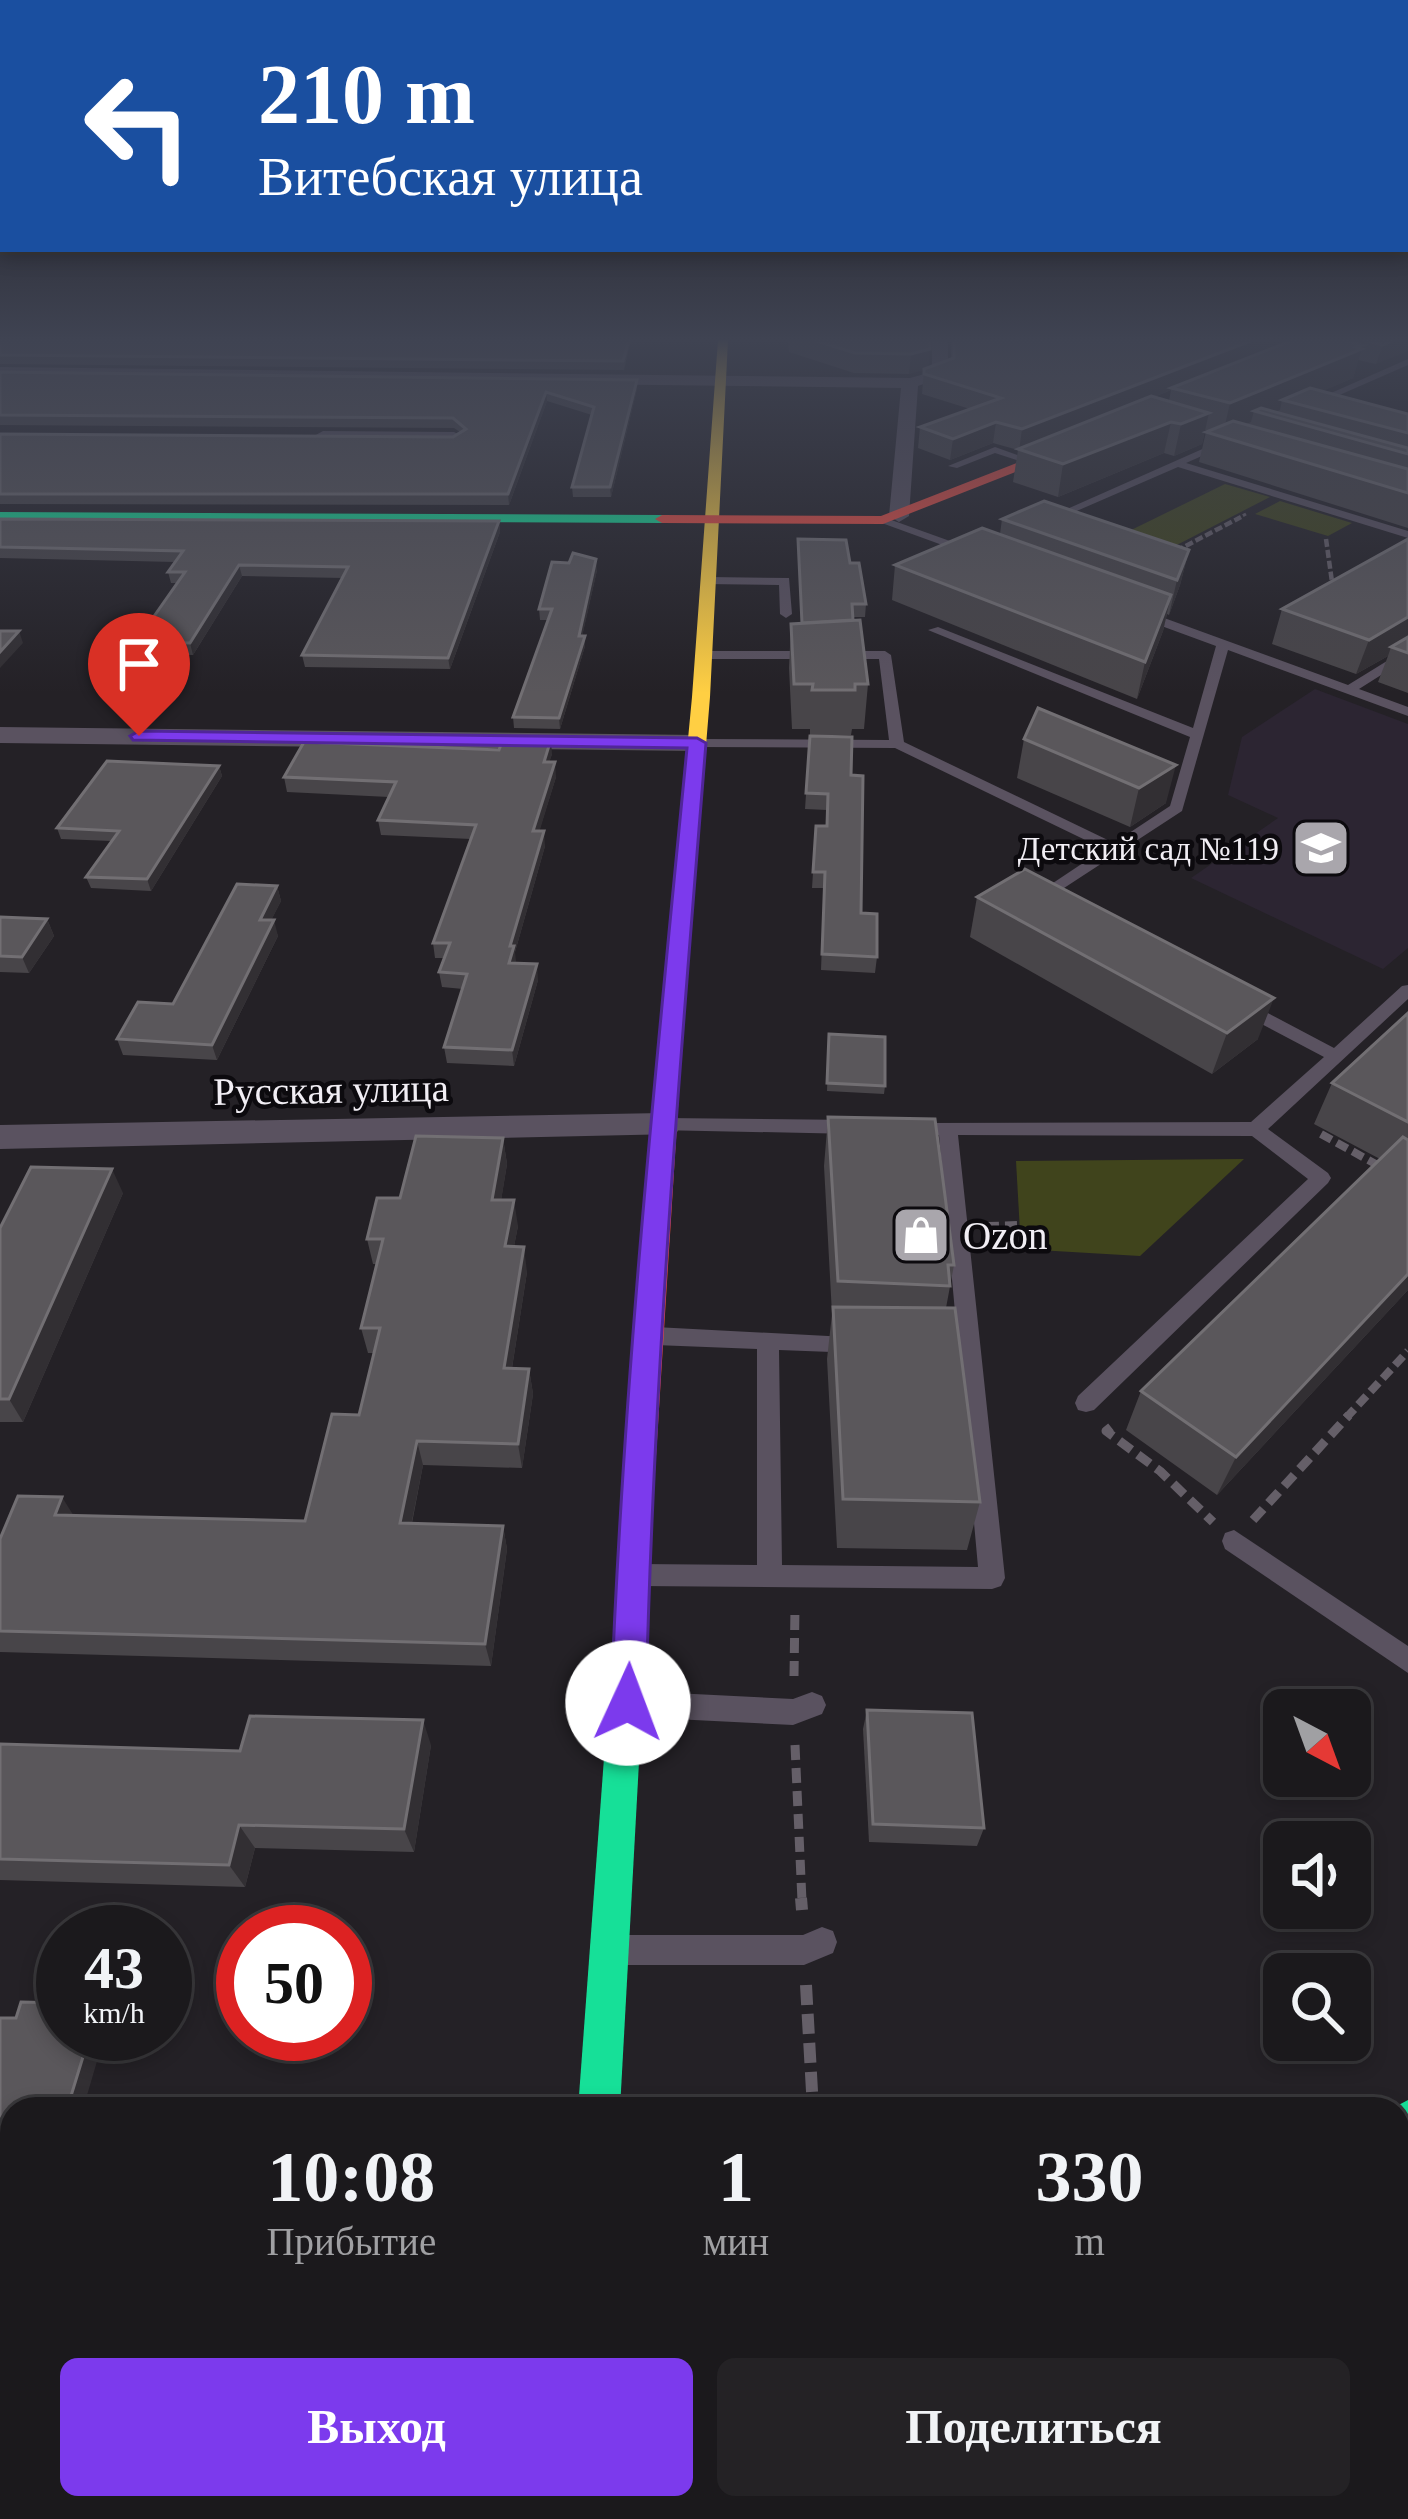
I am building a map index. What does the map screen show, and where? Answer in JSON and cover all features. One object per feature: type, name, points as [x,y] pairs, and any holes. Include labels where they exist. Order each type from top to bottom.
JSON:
[{"type":"main road","points":[[600,2097],[648,1336],[697,743],[715,458]]},
{"type":"main road","points":[[0,516],[891,518],[1043,458]]},
{"type":"street","points":[[891,518],[900,458]]},
{"type":"street","points":[[0,735],[697,743]]},
{"type":"street","name":"Русская улица","points":[[0,1138],[663,1125]]},
{"type":"lane","points":[[952,466],[971,458]]},
{"type":"lane","points":[[1020,458],[1032,462]]},
{"type":"lane","points":[[1034,526],[1191,458]]},
{"type":"lane","points":[[1177,463],[1408,536]]},
{"type":"lane","points":[[891,518],[994,560]]},
{"type":"lane","points":[[973,552],[993,544]]},
{"type":"lane","points":[[709,581],[785,581],[786,614]]},
{"type":"lane","points":[[1119,606],[1408,712]]},
{"type":"lane","points":[[934,630],[1198,735]]},
{"type":"lane","points":[[1057,910],[1037,899],[1177,808],[1223,644]]},
{"type":"lane","points":[[1349,690],[1408,652]]},
{"type":"lane","points":[[703,655],[885,656],[897,744]]},
{"type":"lane","points":[[697,743],[897,744],[1115,849]]},
{"type":"lane","points":[[1256,1129],[1408,990]]},
{"type":"lane","points":[[1216,993],[1336,1056]]},
{"type":"lane","points":[[663,1125],[877,1127]]},
{"type":"lane","points":[[632,1575],[992,1578],[955,1348],[936,1128],[1256,1129],[1321,1178],[1086,1403]]},
{"type":"lane","points":[[648,1336],[878,1345]]},
{"type":"lane","points":[[768,1340],[783,1576]]},
{"type":"lane","points":[[1234,1541],[1408,1661]]},
{"type":"lane","points":[[628,1703],[802,1709]]},
{"type":"lane","points":[[611,1950],[813,1946]]},
{"type":"path","points":[[1176,550],[1247,514]]},
{"type":"path","points":[[1326,538],[1333,589]]},
{"type":"path","points":[[1381,1167],[1394,1174]]},
{"type":"path","points":[[1106,1431],[1160,1471],[1234,1541],[1408,1352]]},
{"type":"path","points":[[783,1576],[802,1709],[813,1946],[813,2097]]},
{"type":"shaded area","name":"Детский сад №119","points":[[1315,689],[1408,724],[1408,948],[1383,969],[1191,878],[1278,818],[1228,795],[1242,737]]},
{"type":"green space","points":[[1225,484],[1270,497],[1169,549],[1123,534]]},
{"type":"green space","points":[[1280,501],[1352,523],[1328,536],[1255,514]]},
{"type":"green space","points":[[1244,1159],[1140,1256],[1021,1249],[1016,1161]]},
{"type":"building","points":[[0,458],[522,458],[508,494],[0,494]]},
{"type":"building","points":[[580,458],[617,458],[610,487],[572,487]]},
{"type":"building","points":[[1044,458],[1080,458],[1063,464]]},
{"type":"building","points":[[1291,458],[1366,458],[1408,469],[1408,493]]},
{"type":"building","points":[[1044,501],[1189,550],[1177,580],[1002,519]]},
{"type":"building","points":[[0,519],[499,521],[448,658],[302,655],[348,567],[239,565],[190,643],[136,642],[185,572],[168,572],[183,551],[0,547]]},
{"type":"building","points":[[982,528],[1171,595],[1145,662],[895,565]]},
{"type":"building","points":[[798,539],[846,540],[850,563],[859,563],[866,604],[852,604],[853,620],[802,623]]},
{"type":"building","points":[[1408,539],[1408,617],[1369,640],[1282,609]]},
{"type":"building","points":[[573,553],[596,559],[579,636],[585,636],[559,718],[513,717],[552,609],[539,609],[552,562],[569,563]]},
{"type":"building","points":[[860,620],[868,684],[855,684],[855,690],[812,690],[813,684],[794,684],[791,624]]},
{"type":"building","points":[[0,631],[19,631],[0,652]]},
{"type":"building","points":[[1408,637],[1408,653],[1391,647]]},
{"type":"building","points":[[1038,708],[1176,765],[1139,788],[1024,739]]},
{"type":"building","points":[[810,736],[852,737],[851,775],[863,776],[861,913],[877,914],[877,957],[822,954],[825,872],[813,872],[816,826],[827,826],[828,794],[806,793]]},
{"type":"building","points":[[503,739],[551,739],[544,762],[555,762],[533,831],[544,831],[510,946],[514,946],[509,963],[537,964],[512,1050],[444,1047],[467,974],[439,972],[450,943],[433,943],[476,825],[378,820],[396,782],[284,777],[304,742],[499,750]]},
{"type":"building","points":[[107,761],[219,766],[147,879],[86,877],[119,831],[57,828]]},
{"type":"building","points":[[1025,869],[1274,998],[1227,1033],[977,897]]},
{"type":"building","points":[[237,884],[277,886],[260,920],[274,920],[212,1045],[117,1039],[138,1002],[173,1004]]},
{"type":"building","points":[[0,917],[47,919],[22,957],[0,956]]},
{"type":"building","points":[[1408,1013],[1408,1122],[1332,1083]]},
{"type":"building","points":[[829,1034],[885,1037],[885,1086],[827,1083]]},
{"type":"building","points":[[828,1117],[935,1119],[954,1265],[948,1265],[950,1286],[838,1281]]},
{"type":"building","points":[[416,1136],[503,1138],[492,1200],[514,1200],[505,1246],[524,1247],[504,1368],[529,1369],[518,1444],[417,1441],[400,1523],[503,1526],[485,1644],[0,1631],[0,1539],[18,1496],[62,1497],[55,1515],[305,1521],[332,1414],[359,1415],[380,1328],[361,1328],[383,1239],[367,1239],[377,1198],[400,1198]]},
{"type":"building","points":[[1403,1137],[1408,1140],[1408,1274],[1236,1457],[1141,1391]]},
{"type":"building","points":[[31,1167],[112,1169],[9,1399],[0,1399],[0,1228]]},
{"type":"building","points":[[833,1307],[955,1308],[980,1502],[843,1499]]},
{"type":"building","points":[[867,1710],[972,1713],[984,1828],[873,1824]]},
{"type":"building","points":[[250,1716],[423,1720],[404,1829],[239,1825],[229,1865],[0,1859],[0,1744],[240,1751]]},
{"type":"building","points":[[21,2002],[36,2002],[36,2061],[82,2061],[71,2097],[0,2097],[0,2018],[16,2018]]},
{"type":"traffic: fast","points":[[0,516],[662,519]]},
{"type":"traffic: fast","points":[[600,2097],[639,1488]]},
{"type":"traffic: slow","points":[[673,1013],[701,697],[716,458]]},
{"type":"traffic: jam","points":[[662,519],[883,520],[1041,458]]},
{"type":"traffic: jam","points":[[639,1488],[673,1013]]},
{"type":"place","name":"Детский сад №119","points":[[1321,848]]},
{"type":"place","name":"Ozon","points":[[921,1235]]},
{"type":"route","points":[[139,736],[697,743],[663,1125],[632,1575],[628,1703]]}]
